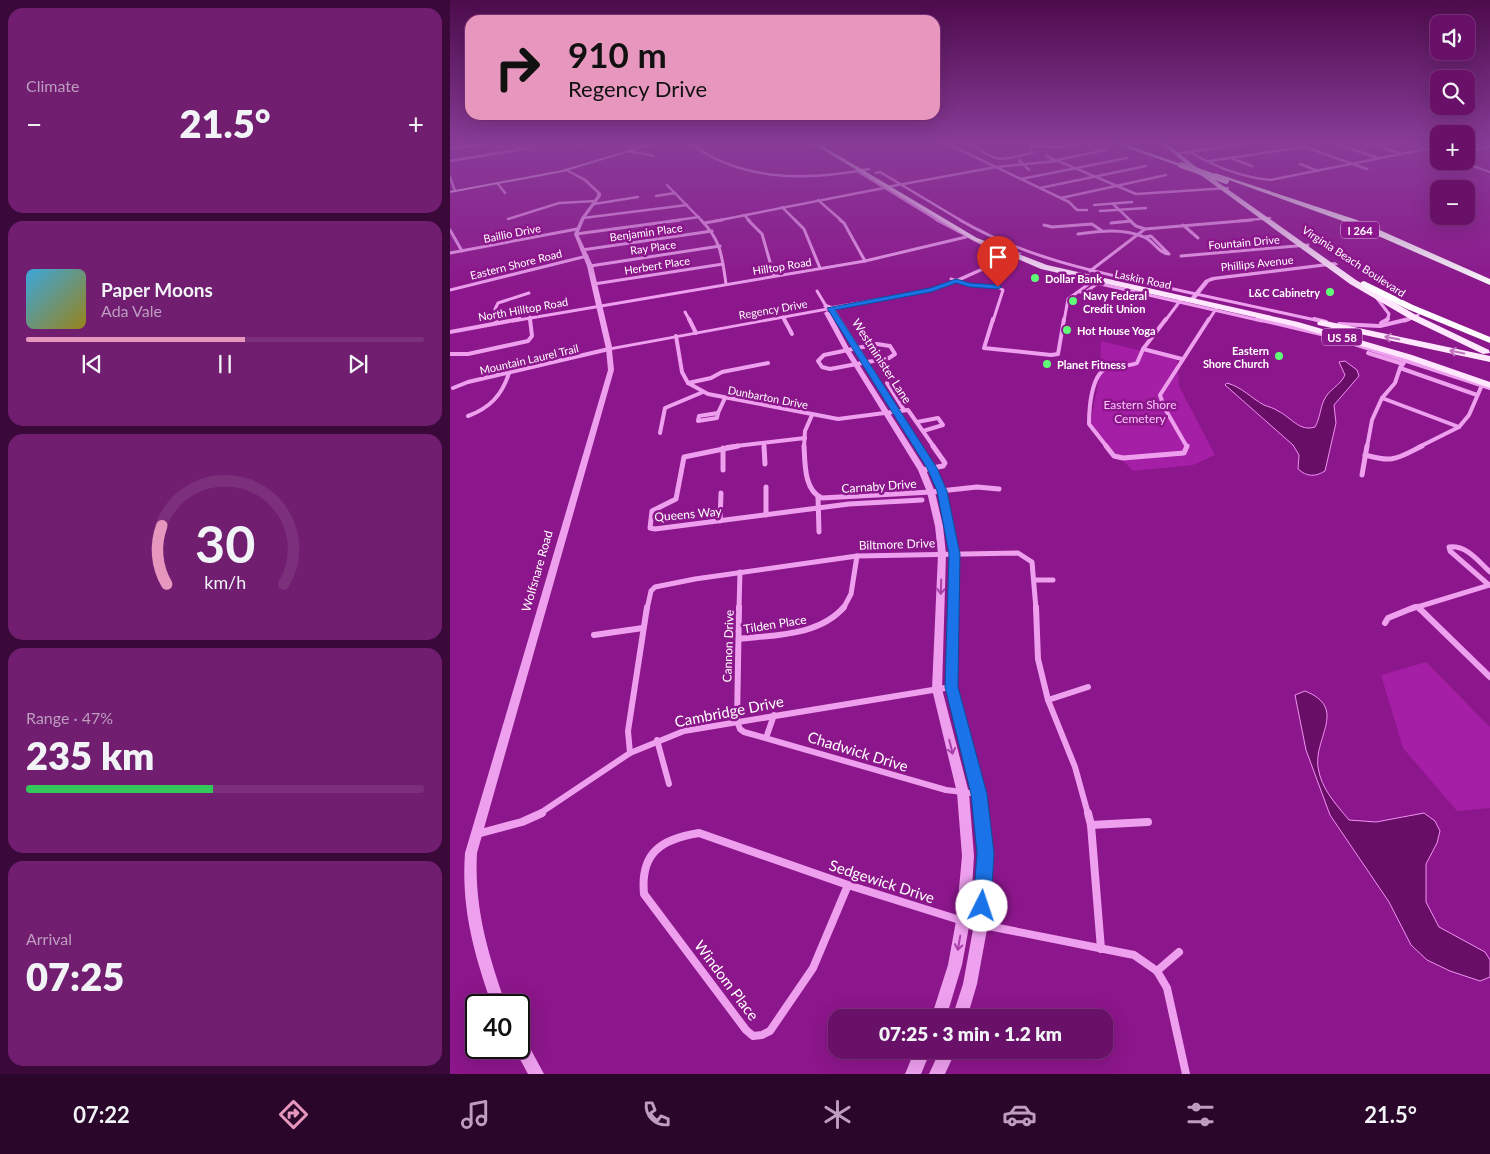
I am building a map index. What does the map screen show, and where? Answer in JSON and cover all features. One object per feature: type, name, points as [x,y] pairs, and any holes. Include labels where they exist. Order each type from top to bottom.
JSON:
[{"type":"highway","name":"I 264","points":[[1244,192],[1367,232],[1490,288]]},
{"type":"highway","name":"I 264","points":[[1268,192],[1354,222],[1490,282]]},
{"type":"highway","points":[[1364,284],[1410,307],[1490,340]]},
{"type":"main road","name":"Laskin Road","points":[[900,192],[912,203],[975,239],[1096,279],[1490,359]]},
{"type":"main road","name":"Laskin Road","points":[[905,192],[1013,253]]},
{"type":"main road","name":"Virginia Beach Boulevard","points":[[1233,192],[1376,297],[1490,349]]},
{"type":"main road","name":"Virginia Beach Boulevard","points":[[1332,265],[1416,316],[1490,354]]},
{"type":"main road","name":"Laskin Road","points":[[1193,299],[1294,324],[1487,386]]},
{"type":"street","points":[[577,232],[583,218],[599,196],[597,192]]},
{"type":"street","points":[[704,223],[861,192]]},
{"type":"street","points":[[1048,192],[1071,203],[1077,210],[1087,210]]},
{"type":"street","points":[[1060,198],[1087,192]]},
{"type":"street","points":[[1134,192],[1139,194],[1159,192]]},
{"type":"street","points":[[656,196],[675,193],[712,231],[720,246],[726,284]]},
{"type":"street","points":[[508,219],[559,203],[595,202],[638,197]]},
{"type":"street","points":[[818,200],[844,223],[865,261]]},
{"type":"street","points":[[1094,205],[1132,202]]},
{"type":"street","name":"Laskin Road","points":[[912,203],[966,237],[1013,253]]},
{"type":"street","points":[[1113,204],[1136,226],[1145,229],[1267,218]]},
{"type":"street","points":[[583,218],[687,205]]},
{"type":"street","points":[[782,207],[804,228],[820,268]]},
{"type":"street","points":[[1100,211],[1146,208]]},
{"type":"street","points":[[526,213],[533,215]]},
{"type":"street","points":[[744,215],[762,234],[774,276]]},
{"type":"street","name":"Baillio Drive","points":[[450,253],[577,232],[699,217]]},
{"type":"street","points":[[1111,223],[1131,221]]},
{"type":"street","points":[[1044,225],[1052,227],[1092,224],[1102,231]]},
{"type":"street","points":[[1183,225],[1198,238]]},
{"type":"street","points":[[953,280],[970,285],[998,287],[1002,290],[984,348],[987,350],[1058,354],[1067,300],[1077,293],[1087,291],[1137,235],[1145,229]]},
{"type":"street","points":[[450,230],[462,251]]},
{"type":"street","name":"Benjamin Place","points":[[582,250],[712,231]]},
{"type":"street","points":[[1078,234],[1117,231],[1145,237],[1151,236],[1169,254],[1163,253],[1145,237]]},
{"type":"street","name":"Wolfsnare Road","points":[[496,994],[484,964],[472,917],[469,870],[476,834],[611,370],[609,347],[590,266],[587,256],[582,250],[577,232]]},
{"type":"street","name":"Hilltop Road","points":[[599,305],[865,261],[966,237]]},
{"type":"street","name":"Fountain Drive","points":[[1181,256],[1305,245]]},
{"type":"street","name":"Ray Place","points":[[590,266],[720,246]]},
{"type":"street","name":"Regency Drive","points":[[609,347],[931,290],[1013,253]]},
{"type":"street","name":"Eastern Shore Road","points":[[450,290],[587,256]]},
{"type":"street","name":"Herbert Place","points":[[594,284],[723,264]]},
{"type":"street","name":"Phillips Avenue","points":[[1193,299],[1207,281],[1214,278],[1332,265]]},
{"type":"street","name":"Laskin Road","points":[[1096,279],[1193,299],[1339,324],[1371,327],[1416,316]]},
{"type":"street","name":"Laskin Road","points":[[1096,279],[1180,301],[1193,299],[1216,309],[1320,334],[1406,360]]},
{"type":"street","points":[[817,291],[827,308]]},
{"type":"street","points":[[496,323],[495,309],[498,303],[529,292]]},
{"type":"street","points":[[1371,327],[1386,321],[1389,317],[1386,308],[1376,297]]},
{"type":"street","points":[[1180,301],[1142,349],[1135,365],[1110,367],[1099,372],[1093,392],[1089,424],[1115,456],[1123,458],[1184,453],[1187,447],[1164,407],[1160,395],[1216,309]]},
{"type":"street","name":"North Hilltop Road","points":[[450,332],[599,305]]},
{"type":"street","name":"Regency Drive","points":[[756,320],[783,317],[827,308]]},
{"type":"street","name":"Westminister Lane","points":[[827,308],[927,469],[955,554],[952,687],[979,794],[986,853],[981,924],[970,984],[962,1009]]},
{"type":"street","points":[[685,312],[688,321],[696,331]]},
{"type":"street","points":[[528,341],[532,336],[530,317]]},
{"type":"street","points":[[783,317],[792,334]]},
{"type":"street","points":[[672,336],[682,372],[688,383],[711,378],[722,372],[768,363]]},
{"type":"street","points":[[450,354],[468,354],[528,341],[535,342]]},
{"type":"street","points":[[877,344],[890,346],[895,353],[889,358],[860,363],[828,369],[822,367],[818,361],[824,355],[877,344]]},
{"type":"street","name":"Mountain Laurel Trail","points":[[453,388],[468,382],[609,347]]},
{"type":"street","points":[[1142,349],[1182,359]]},
{"type":"street","points":[[1362,475],[1372,420],[1382,398],[1396,383],[1400,368],[1406,360],[1368,353]]},
{"type":"street","points":[[1400,368],[1477,395]]},
{"type":"street","points":[[468,416],[485,410],[495,402],[510,373]]},
{"type":"street","name":"Dunbarton Drive","points":[[688,383],[703,392],[726,398],[838,419],[904,410]]},
{"type":"street","points":[[887,383],[904,410],[909,411],[945,463],[927,469]]},
{"type":"street","points":[[1365,455],[1383,460],[1394,460],[1459,426],[1469,415],[1477,395],[1487,386]]},
{"type":"street","points":[[660,433],[665,408],[703,392]]},
{"type":"street","points":[[718,413],[720,406],[726,398]]},
{"type":"street","points":[[1382,398],[1459,426]]},
{"type":"street","points":[[812,414],[805,428],[804,438],[809,488],[812,494],[818,497],[819,532]]},
{"type":"street","points":[[917,422],[938,418],[943,425],[923,431]]},
{"type":"street","name":"Queens Way","points":[[804,438],[723,448],[684,457],[676,500],[655,508],[652,511],[650,526],[655,529],[870,502],[922,500]]},
{"type":"street","points":[[764,442],[765,464]]},
{"type":"street","points":[[723,448],[723,470]]},
{"type":"street","name":"Carnaby Drive","points":[[818,497],[828,499],[936,492],[977,487],[999,489]]},
{"type":"street","points":[[766,488],[766,515]]},
{"type":"street","name":"Westminister Lane","points":[[936,492],[942,554],[937,689],[963,793],[968,856],[963,921],[955,965],[941,1009]]},
{"type":"street","points":[[720,521],[721,493]]},
{"type":"street","points":[[869,495],[870,502]]},
{"type":"street","points":[[1490,572],[1463,549],[1456,546],[1449,547],[1450,551],[1490,585]]},
{"type":"street","name":"Biltmore Drive","points":[[630,753],[628,731],[643,628],[651,591],[655,588],[695,579],[857,556],[1018,553],[1032,562],[1035,580],[1038,659],[1048,700],[1075,767],[1091,825],[1101,949]]},
{"type":"street","name":"Tilden Place","points":[[739,640],[806,630],[828,623],[846,606],[852,589],[857,556]]},
{"type":"street","name":"Cannon Drive","points":[[737,721],[740,572]]},
{"type":"street","points":[[1035,580],[1053,580]]},
{"type":"street","points":[[1385,623],[1388,618],[1400,612],[1490,585]]},
{"type":"street","points":[[1417,607],[1489,675]]},
{"type":"street","points":[[594,635],[643,628]]},
{"type":"street","name":"Cambridge Drive","points":[[476,834],[522,822],[542,813],[630,753],[657,740],[684,731],[952,687]]},
{"type":"street","points":[[1048,700],[1088,687]]},
{"type":"street","points":[[766,738],[774,715]]},
{"type":"street","name":"Chadwick Drive","points":[[737,721],[740,729],[744,732],[937,788],[979,794]]},
{"type":"street","points":[[657,740],[670,784]]},
{"type":"street","points":[[1091,825],[1148,822]]},
{"type":"street","name":"Sedgewick Drive","points":[[699,833],[848,885],[963,921],[1134,955],[1157,971],[1167,988],[1186,1074]]},
{"type":"street","name":"Windom Place","points":[[699,833],[673,838],[654,851],[644,868],[642,881],[644,894],[746,1030],[753,1036],[762,1035],[770,1031],[812,968],[848,885]]},
{"type":"street","points":[[1157,971],[1179,952]]},
{"type":"street","points":[[528,1059],[536,1074]]},
{"type":"street","points":[[913,1074],[919,1059]]},
{"type":"street","points":[[937,1074],[944,1059]]},
{"type":"green space","name":"Eastern Shore Cemetery","points":[[1101,341],[1177,360],[1179,386],[1215,455],[1193,465],[1133,471],[1092,428],[1091,419],[1100,375]]},
{"type":"green space","points":[[1426,662],[1490,727],[1490,808],[1457,811],[1403,748],[1381,675]]},
{"type":"shaded area","points":[[1345,361],[1357,370],[1359,376],[1334,405],[1336,423],[1325,471],[1314,475],[1305,474],[1298,469],[1299,455],[1293,445],[1225,385],[1227,383],[1237,387],[1300,426],[1315,427],[1326,396],[1345,375],[1339,362]]},
{"type":"shaded area","points":[[1305,691],[1318,698],[1325,706],[1326,724],[1320,745],[1318,767],[1322,782],[1330,796],[1349,820],[1376,822],[1424,813],[1435,821],[1440,831],[1437,843],[1426,864],[1426,902],[1439,927],[1485,952],[1490,960],[1490,977],[1480,981],[1450,971],[1427,960],[1411,945],[1389,902],[1330,815],[1306,750],[1295,695]]},
{"type":"place","name":"Dollar Bank","points":[[1035,278]]},
{"type":"place","name":"L&C Cabinetry","points":[[1330,292]]},
{"type":"place","name":"Navy Federal Credit Union","points":[[1073,301]]},
{"type":"place","name":"Hot House Yoga","points":[[1067,330]]},
{"type":"place","name":"Eastern Shore Church","points":[[1279,356]]},
{"type":"place","name":"Planet Fitness","points":[[1047,364]]},
{"type":"route","points":[[982,906],[986,853],[979,794],[952,687],[955,554],[942,491],[932,468],[855,349],[831,308],[931,290],[956,281],[970,285],[998,287]]}]
